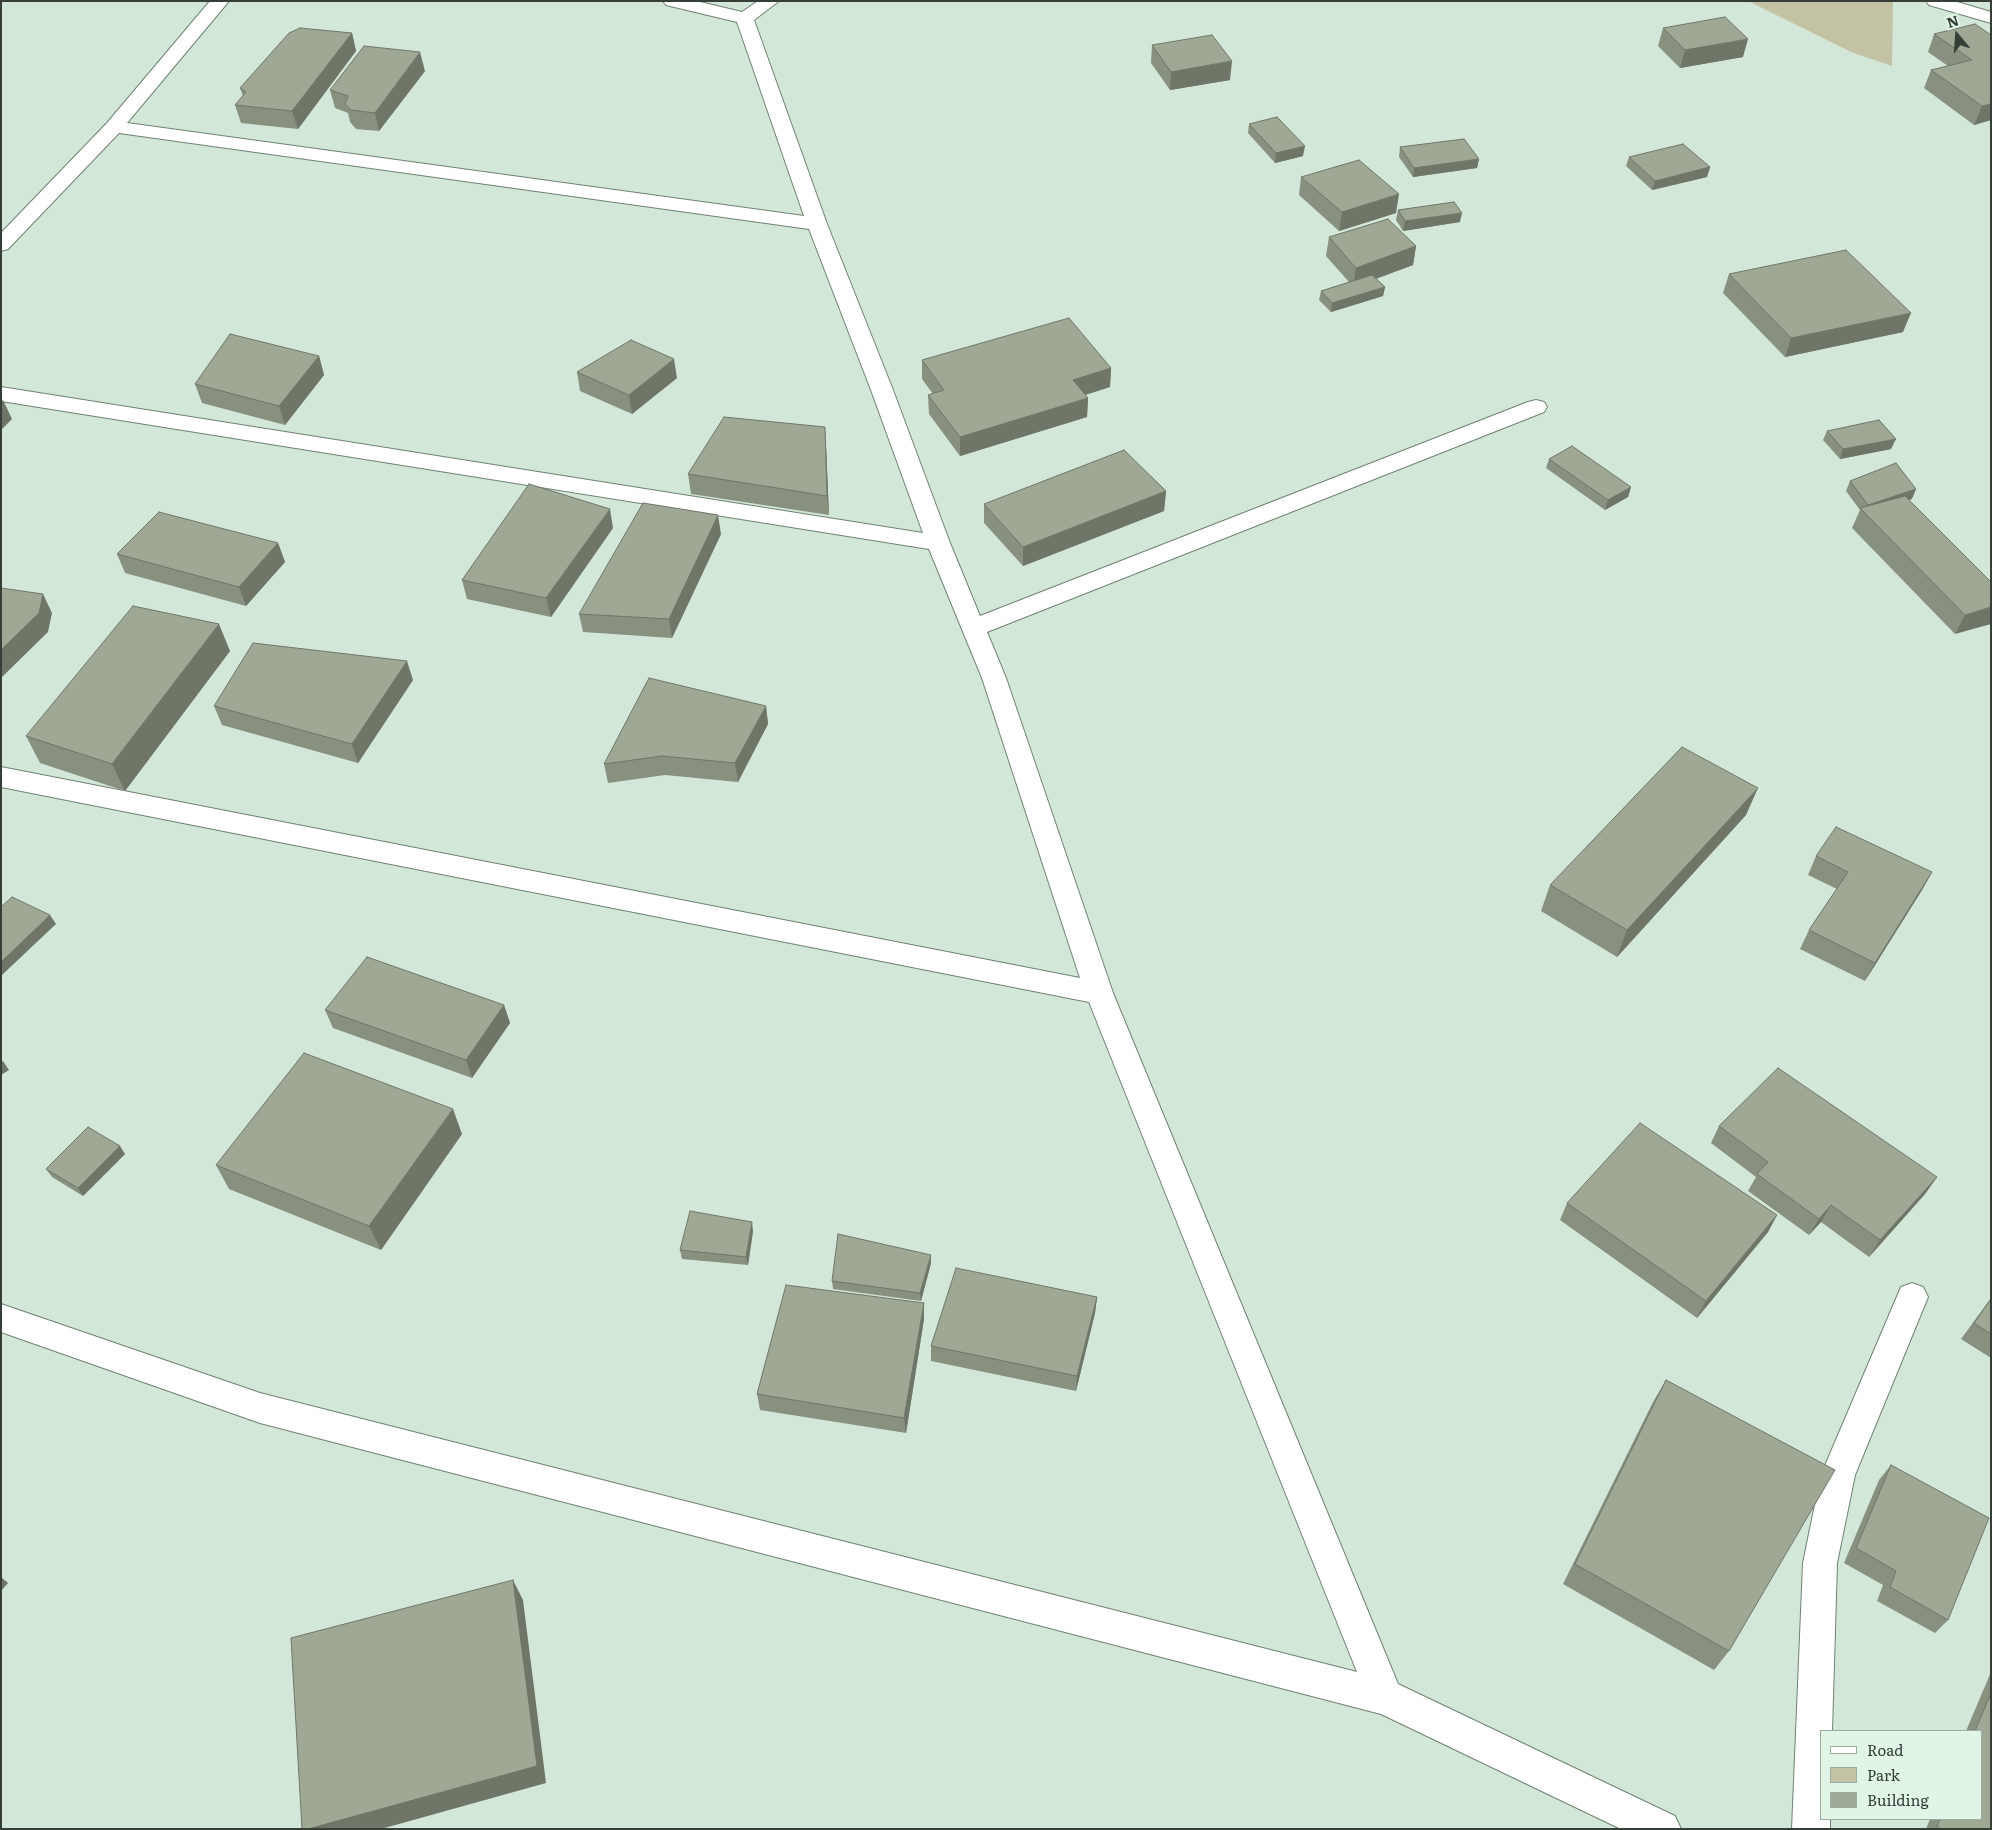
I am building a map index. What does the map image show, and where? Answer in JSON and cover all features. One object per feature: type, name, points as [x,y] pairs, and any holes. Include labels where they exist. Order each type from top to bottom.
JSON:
[{"type":"street","points":[[1,245],[114,127],[220,1]]},
{"type":"street","points":[[672,1],[745,18],[770,1]]},
{"type":"street","points":[[1935,1],[1991,18]]},
{"type":"street","points":[[745,18],[817,224],[879,381],[938,543],[994,678],[1099,994],[1385,1697]]},
{"type":"street","points":[[114,127],[817,224]]},
{"type":"street","points":[[1,394],[938,543]]},
{"type":"street","points":[[973,628],[1536,407]]},
{"type":"street","points":[[1,777],[1099,994]]},
{"type":"street","points":[[1811,1829],[1820,1563],[1838,1475],[1912,1297]]},
{"type":"street","points":[[1,1318],[260,1408],[1385,1697],[1662,1829]]},
{"type":"green space","points":[[1748,1],[1893,1],[1892,66],[1851,52]]},
{"type":"building","points":[[1725,17],[1748,39],[1685,50],[1663,28]]},
{"type":"building","points":[[1975,24],[1991,35],[1991,104],[1982,106],[1931,70],[1972,60],[1934,34]]},
{"type":"building","points":[[300,28],[352,33],[292,111],[235,105],[246,92],[240,88],[289,33]]},
{"type":"building","points":[[1212,35],[1232,61],[1171,72],[1152,45]]},
{"type":"building","points":[[364,46],[420,52],[375,113],[351,110],[345,104],[348,96],[330,90]]},
{"type":"building","points":[[1277,117],[1305,146],[1276,153],[1249,124]]},
{"type":"building","points":[[1464,139],[1479,159],[1414,168],[1400,147]]},
{"type":"building","points":[[1683,144],[1710,167],[1655,181],[1629,157]]},
{"type":"building","points":[[1359,160],[1399,194],[1342,212],[1301,177]]},
{"type":"building","points":[[1454,202],[1462,213],[1405,221],[1398,210]]},
{"type":"building","points":[[1388,219],[1416,246],[1356,268],[1329,237]]},
{"type":"building","points":[[1846,250],[1911,313],[1791,338],[1729,274]]},
{"type":"building","points":[[1372,275],[1385,287],[1332,303],[1321,291]]},
{"type":"building","points":[[1069,318],[1111,368],[1073,380],[1088,398],[960,437],[928,395],[944,390],[922,360]]},
{"type":"building","points":[[230,334],[319,356],[279,406],[195,384]]},
{"type":"building","points":[[631,340],[674,359],[629,395],[577,372]]},
{"type":"building","points":[[724,417],[825,427],[827,496],[688,474]]},
{"type":"building","points":[[1879,420],[1896,439],[1843,449],[1827,431]]},
{"type":"building","points":[[1572,446],[1631,487],[1608,500],[1549,459]]},
{"type":"building","points":[[1124,450],[1166,491],[1023,547],[984,504]]},
{"type":"building","points":[[1896,463],[1916,489],[1868,505],[1850,481]]},
{"type":"building","points":[[529,484],[610,509],[546,598],[462,580]]},
{"type":"building","points":[[1905,496],[1991,582],[1991,607],[1965,615],[1860,508]]},
{"type":"building","points":[[643,503],[718,515],[669,619],[579,614]]},
{"type":"building","points":[[159,512],[278,543],[239,587],[117,554]]},
{"type":"building","points":[[1,588],[43,594],[39,613],[1,650]]},
{"type":"building","points":[[133,606],[219,624],[112,764],[26,736]]},
{"type":"building","points":[[253,643],[407,661],[352,744],[214,706]]},
{"type":"building","points":[[649,678],[766,706],[735,763],[662,756],[604,764]]},
{"type":"building","points":[[1682,747],[1758,788],[1627,930],[1550,885]]},
{"type":"building","points":[[1836,827],[1932,872],[1875,963],[1809,930],[1848,872],[1816,856]]},
{"type":"building","points":[[12,897],[50,915],[1,962],[1,907]]},
{"type":"building","points":[[367,957],[504,1005],[466,1060],[325,1010]]},
{"type":"building","points":[[304,1053],[453,1109],[369,1226],[216,1165]]},
{"type":"building","points":[[1778,1068],[1937,1177],[1880,1240],[1831,1205],[1819,1219],[1757,1174],[1768,1162],[1719,1126]]},
{"type":"building","points":[[1640,1123],[1777,1215],[1706,1301],[1567,1203]]},
{"type":"building","points":[[88,1127],[120,1146],[78,1188],[46,1169]]},
{"type":"building","points":[[690,1211],[752,1222],[746,1257],[680,1250]]},
{"type":"building","points":[[838,1234],[931,1255],[920,1293],[832,1281]]},
{"type":"building","points":[[956,1268],[1097,1297],[1077,1376],[931,1346]]},
{"type":"building","points":[[786,1285],[924,1303],[904,1418],[757,1394]]},
{"type":"building","points":[[1991,1299],[1991,1334],[1974,1323]]},
{"type":"building","points":[[1666,1380],[1835,1470],[1729,1651],[1575,1564]]},
{"type":"building","points":[[1891,1465],[1989,1518],[1948,1620],[1890,1587],[1896,1571],[1856,1548]]},
{"type":"building","points":[[513,1580],[537,1766],[308,1829],[302,1829],[291,1638]]},
{"type":"building","points":[[1991,1693],[1991,1829],[1941,1829],[1937,1826],[1940,1820],[1982,1820],[1982,1730],[1975,1730]]}]
